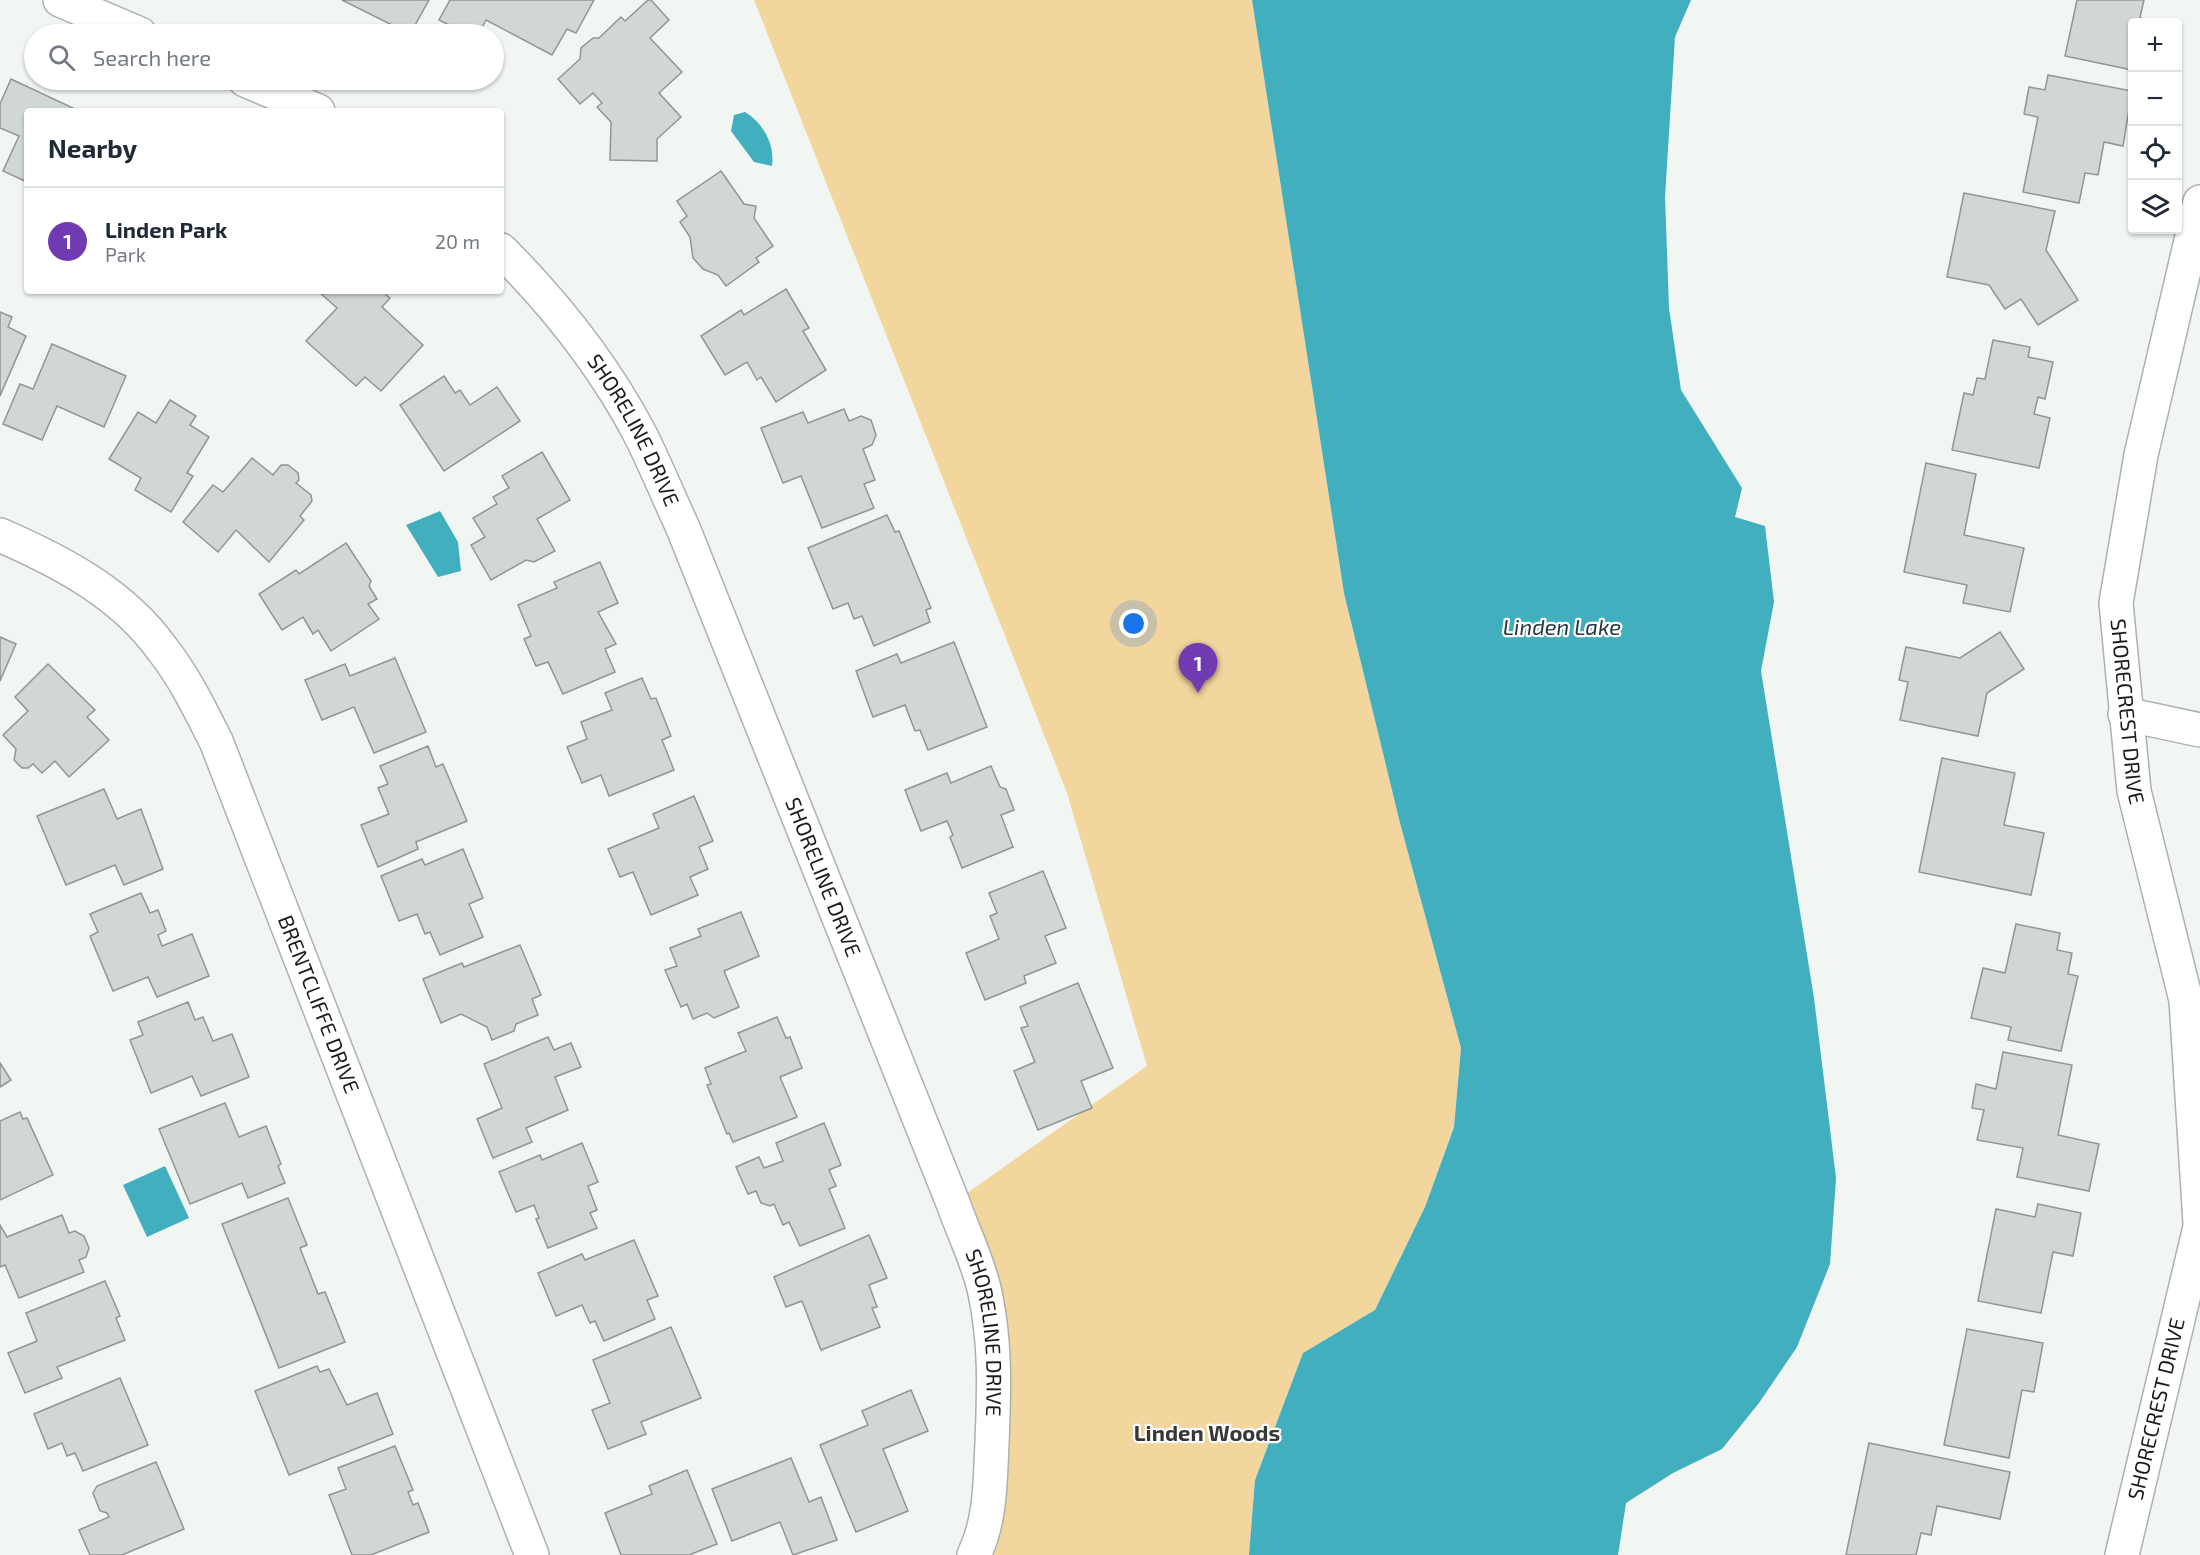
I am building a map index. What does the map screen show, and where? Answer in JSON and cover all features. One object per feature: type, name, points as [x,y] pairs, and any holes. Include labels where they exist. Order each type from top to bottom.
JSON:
[{"type":"street","points":[[60,0],[116,24]]},
{"type":"street","points":[[269,90],[311,108]]},
{"type":"street","name":"SHORECREST DRIVE","points":[[2122,1555],[2200,1225],[2186,1000],[2134,791],[2116,603],[2141,455],[2198,219]]},
{"type":"street","name":"SHORELINE DRIVE","points":[[504,253],[534,283],[585,345],[645,446],[683,528],[981,1279],[992,1326],[995,1368],[989,1504],[981,1540],[974,1555]]},
{"type":"street","name":"BRENTCLIFFE DRIVE","points":[[0,535],[84,576],[128,612],[163,648],[189,688],[216,741],[532,1555]]},
{"type":"street","points":[[2125,714],[2200,730]]},
{"type":"shaded area","points":[[754,0],[1252,0],[1344,593],[1400,823],[1461,1048],[1454,1126],[1425,1207],[1375,1310],[1303,1353],[1255,1480],[1249,1555],[974,1555],[995,1368],[953,1203],[1147,1066],[1067,793]]},
{"type":"water","name":"Linden Lake","points":[[1252,0],[1691,0],[1675,37],[1665,197],[1669,308],[1681,390],[1742,488],[1735,517],[1765,526],[1774,602],[1761,671],[1814,998],[1836,1178],[1830,1264],[1797,1347],[1759,1403],[1722,1449],[1673,1473],[1626,1503],[1618,1555],[1249,1555],[1255,1480],[1303,1353],[1375,1310],[1425,1207],[1454,1127],[1461,1048],[1400,823],[1344,593]]},
{"type":"water","points":[[745,112],[762,128],[770,142],[772,166],[754,162],[731,131],[734,115]]},
{"type":"water","points":[[440,511],[458,542],[461,571],[438,577],[406,525]]},
{"type":"water","points":[[165,1166],[189,1218],[147,1237],[123,1185]]},
{"type":"building","points":[[342,0],[429,0],[416,24],[390,24]]},
{"type":"building","points":[[450,0],[594,0],[576,33],[567,29],[552,55],[504,30],[504,24],[494,24],[486,20],[484,24],[447,24],[439,20]]},
{"type":"building","points":[[648,0],[651,0],[669,20],[650,38],[682,72],[659,93],[681,117],[657,139],[657,161],[610,160],[611,122],[597,107],[602,103],[593,93],[580,104],[558,79],[580,59],[581,48],[593,38],[599,38],[621,17],[625,21]]},
{"type":"building","points":[[2077,0],[2144,0],[2141,18],[2128,18],[2128,69],[2065,56]]},
{"type":"building","points":[[2048,75],[2128,90],[2128,115],[2123,146],[2104,142],[2098,175],[2085,173],[2079,203],[2023,192],[2038,117],[2024,114],[2029,87],[2045,90]]},
{"type":"building","points":[[11,79],[24,85],[24,90],[35,90],[73,108],[24,108],[24,181],[3,171],[19,136],[0,128],[0,104]]},
{"type":"building","points":[[721,171],[744,204],[756,206],[754,218],[773,246],[756,258],[759,262],[726,286],[718,275],[703,269],[693,258],[690,237],[680,222],[687,216],[677,201]]},
{"type":"building","points":[[1964,193],[2055,211],[2046,250],[2078,300],[2038,325],[2021,299],[2005,309],[1989,285],[1947,277]]},
{"type":"building","points":[[786,289],[809,328],[803,331],[826,370],[776,402],[761,377],[757,380],[747,362],[725,375],[701,336],[741,310],[744,315]]},
{"type":"building","points":[[321,294],[385,294],[390,298],[382,307],[423,345],[381,391],[365,377],[356,386],[306,341],[337,308]]},
{"type":"building","points":[[0,312],[12,317],[8,327],[26,336],[0,396]]},
{"type":"building","points":[[1993,340],[2030,347],[2028,357],[2053,362],[2045,399],[2038,397],[2034,414],[2050,418],[2039,468],[1952,450],[1964,393],[1973,395],[1977,378],[1985,379]]},
{"type":"building","points":[[52,344],[126,376],[104,427],[57,406],[42,440],[3,424],[20,384],[33,389]]},
{"type":"building","points":[[444,376],[455,393],[460,390],[470,405],[497,387],[520,421],[444,471],[400,405]]},
{"type":"building","points":[[170,400],[196,416],[190,425],[209,437],[187,473],[193,476],[171,512],[135,490],[141,478],[109,459],[138,412],[156,423]]},
{"type":"building","points":[[844,409],[849,421],[861,416],[871,420],[876,435],[872,445],[863,449],[875,480],[864,484],[874,508],[822,528],[801,476],[783,483],[761,428],[803,412],[808,423]]},
{"type":"building","points":[[542,452],[570,500],[537,519],[555,551],[534,562],[526,560],[491,580],[471,545],[485,537],[473,518],[497,504],[493,497],[509,488],[502,476]]},
{"type":"building","points":[[252,458],[273,475],[281,465],[288,465],[298,473],[299,480],[296,483],[311,495],[312,501],[300,516],[304,520],[269,562],[236,530],[218,552],[183,522],[213,485],[223,492]]},
{"type":"building","points":[[1926,463],[1976,474],[1964,535],[2024,548],[2010,612],[1963,603],[1967,585],[1904,572]]},
{"type":"building","points":[[887,515],[895,532],[899,531],[931,608],[926,610],[930,622],[874,646],[862,616],[854,619],[848,603],[833,609],[808,548]]},
{"type":"building","points":[[346,543],[371,581],[369,586],[377,599],[368,604],[379,619],[331,651],[318,630],[313,634],[303,617],[282,630],[259,594],[296,570],[299,574]]},
{"type":"building","points":[[600,562],[618,603],[598,612],[616,644],[605,649],[615,672],[563,694],[548,662],[536,666],[524,639],[531,636],[518,605],[557,588],[554,582]]},
{"type":"building","points":[[2000,632],[2024,669],[1987,693],[1978,736],[1900,720],[1908,682],[1899,680],[1906,647],[1960,658]]},
{"type":"building","points":[[0,637],[16,644],[0,681]]},
{"type":"building","points":[[954,642],[987,727],[928,750],[920,730],[915,731],[905,705],[873,717],[856,671],[897,654],[901,663]]},
{"type":"building","points":[[395,658],[426,732],[374,753],[354,707],[322,720],[305,680],[345,664],[350,676]]},
{"type":"building","points":[[48,664],[95,710],[87,717],[109,740],[69,777],[55,761],[42,773],[33,764],[28,768],[22,768],[14,760],[16,749],[3,735],[28,711],[15,697]]},
{"type":"building","points":[[642,678],[651,699],[656,698],[671,736],[662,740],[674,770],[609,796],[601,775],[582,783],[567,747],[587,739],[581,722],[612,710],[605,693]]},
{"type":"building","points":[[428,746],[436,767],[443,764],[467,821],[416,842],[418,849],[378,867],[361,825],[389,814],[378,788],[388,784],[380,766]]},
{"type":"building","points":[[1942,758],[2015,773],[2004,825],[2044,833],[2031,895],[1919,872]]},
{"type":"building","points":[[991,766],[1000,787],[1006,789],[1014,810],[1001,815],[1013,847],[962,868],[950,837],[953,835],[947,821],[921,831],[905,790],[947,773],[951,783]]},
{"type":"building","points":[[104,789],[117,819],[141,809],[163,869],[124,885],[115,865],[66,885],[37,816]]},
{"type":"building","points":[[694,796],[713,841],[699,847],[708,869],[690,877],[698,895],[651,915],[633,872],[620,877],[608,849],[659,828],[653,814]]},
{"type":"building","points":[[463,849],[483,898],[469,904],[483,937],[440,955],[430,932],[425,934],[417,914],[399,921],[381,876],[422,859],[425,865]]},
{"type":"building","points":[[1043,871],[1066,928],[1045,936],[1056,963],[1024,976],[1026,983],[985,1000],[966,953],[999,939],[990,916],[997,913],[989,893]]},
{"type":"building","points":[[141,893],[150,913],[158,910],[166,931],[158,935],[162,946],[192,934],[209,976],[157,997],[148,977],[113,991],[90,936],[98,932],[90,914]]},
{"type":"building","points":[[741,912],[759,956],[724,971],[739,1007],[714,1018],[707,1013],[693,1019],[687,1004],[681,1007],[665,970],[677,966],[670,948],[701,936],[698,929]]},
{"type":"building","points":[[2016,924],[2060,933],[2057,950],[2072,953],[2068,974],[2078,976],[2061,1051],[2008,1040],[2011,1027],[1971,1018],[1983,968],[2005,973]]},
{"type":"building","points":[[520,945],[541,995],[532,999],[538,1015],[516,1024],[514,1031],[492,1040],[487,1027],[461,1014],[441,1023],[423,979],[462,963],[464,967]]},
{"type":"building","points":[[1078,983],[1113,1068],[1081,1081],[1092,1108],[1038,1130],[1014,1071],[1035,1062],[1021,1028],[1028,1026],[1020,1007]]},
{"type":"building","points":[[188,1002],[195,1020],[203,1017],[213,1041],[232,1034],[249,1077],[201,1096],[192,1076],[151,1093],[130,1040],[143,1035],[138,1022]]},
{"type":"building","points":[[777,1017],[786,1038],[790,1037],[802,1068],[780,1077],[797,1117],[733,1142],[729,1133],[727,1134],[707,1085],[711,1084],[705,1068],[746,1051],[738,1033]]},
{"type":"building","points":[[548,1037],[554,1050],[571,1043],[581,1067],[555,1077],[568,1110],[526,1128],[532,1142],[493,1158],[477,1119],[502,1108],[484,1064]]},
{"type":"building","points":[[2003,1052],[2072,1065],[2058,1135],[2099,1144],[2089,1191],[2017,1177],[2023,1148],[1977,1140],[1984,1110],[1972,1108],[1976,1084],[1996,1089]]},
{"type":"building","points":[[0,1063],[11,1080],[0,1087]]},
{"type":"building","points":[[225,1103],[239,1137],[266,1126],[281,1164],[278,1166],[285,1183],[248,1198],[242,1183],[190,1204],[159,1129]]},
{"type":"building","points":[[20,1112],[23,1119],[27,1118],[53,1175],[0,1200],[0,1121]]},
{"type":"building","points":[[824,1123],[841,1165],[829,1170],[836,1186],[829,1189],[845,1228],[800,1246],[789,1222],[783,1225],[774,1204],[770,1206],[761,1203],[756,1191],[748,1194],[736,1167],[759,1157],[764,1168],[783,1161],[776,1143]]},
{"type":"building","points":[[582,1143],[598,1182],[588,1186],[597,1210],[590,1213],[597,1228],[548,1248],[536,1219],[539,1218],[534,1205],[516,1212],[499,1172],[540,1155],[542,1160]]},
{"type":"building","points":[[288,1198],[307,1245],[300,1248],[318,1294],[325,1292],[345,1342],[279,1368],[222,1224]]},
{"type":"building","points":[[2038,1204],[2081,1213],[2073,1256],[2053,1252],[2041,1313],[1978,1301],[1996,1209],[2035,1217]]},
{"type":"building","points":[[62,1215],[69,1233],[75,1231],[84,1236],[89,1248],[86,1257],[79,1260],[84,1272],[19,1298],[5,1265],[0,1267],[0,1225],[7,1237]]},
{"type":"building","points":[[869,1235],[887,1278],[869,1285],[877,1307],[872,1308],[880,1327],[821,1350],[802,1301],[786,1307],[774,1277]]},
{"type":"building","points":[[634,1240],[658,1296],[647,1300],[655,1319],[604,1341],[595,1321],[590,1323],[582,1305],[556,1316],[538,1273],[582,1254],[585,1260]]},
{"type":"building","points":[[105,1281],[120,1316],[116,1318],[125,1340],[57,1367],[62,1378],[25,1393],[8,1353],[37,1341],[26,1313]]},
{"type":"building","points":[[671,1327],[701,1398],[641,1422],[646,1434],[608,1449],[592,1410],[610,1403],[593,1360]]},
{"type":"building","points":[[1967,1329],[2043,1343],[2034,1392],[2022,1390],[2009,1458],[1944,1445]]},
{"type":"building","points":[[317,1366],[320,1372],[329,1369],[347,1405],[377,1393],[393,1434],[289,1475],[255,1391]]},
{"type":"building","points":[[120,1378],[148,1445],[83,1471],[75,1453],[67,1456],[62,1443],[48,1449],[34,1414]]},
{"type":"building","points":[[911,1390],[928,1431],[883,1449],[908,1511],[856,1532],[820,1445],[868,1425],[862,1411]]},
{"type":"building","points":[[1869,1443],[2010,1472],[2000,1519],[1937,1506],[1931,1535],[1921,1533],[1916,1555],[1846,1555]]},
{"type":"building","points":[[395,1446],[413,1490],[408,1492],[413,1505],[418,1503],[429,1532],[371,1555],[352,1555],[329,1495],[346,1489],[338,1468]]},
{"type":"building","points":[[791,1458],[809,1502],[821,1497],[837,1540],[793,1555],[780,1522],[732,1541],[712,1489]]},
{"type":"building","points":[[156,1462],[184,1529],[122,1555],[90,1555],[79,1530],[109,1517],[107,1513],[100,1511],[93,1493],[97,1486]]},
{"type":"building","points":[[687,1470],[717,1544],[689,1555],[621,1555],[605,1513],[652,1494],[649,1486]]},
{"type":"place","name":"Linden Park","points":[[1198,693]]},
{"type":"district","name":"Linden Woods","points":[[1207,1433]]}]
